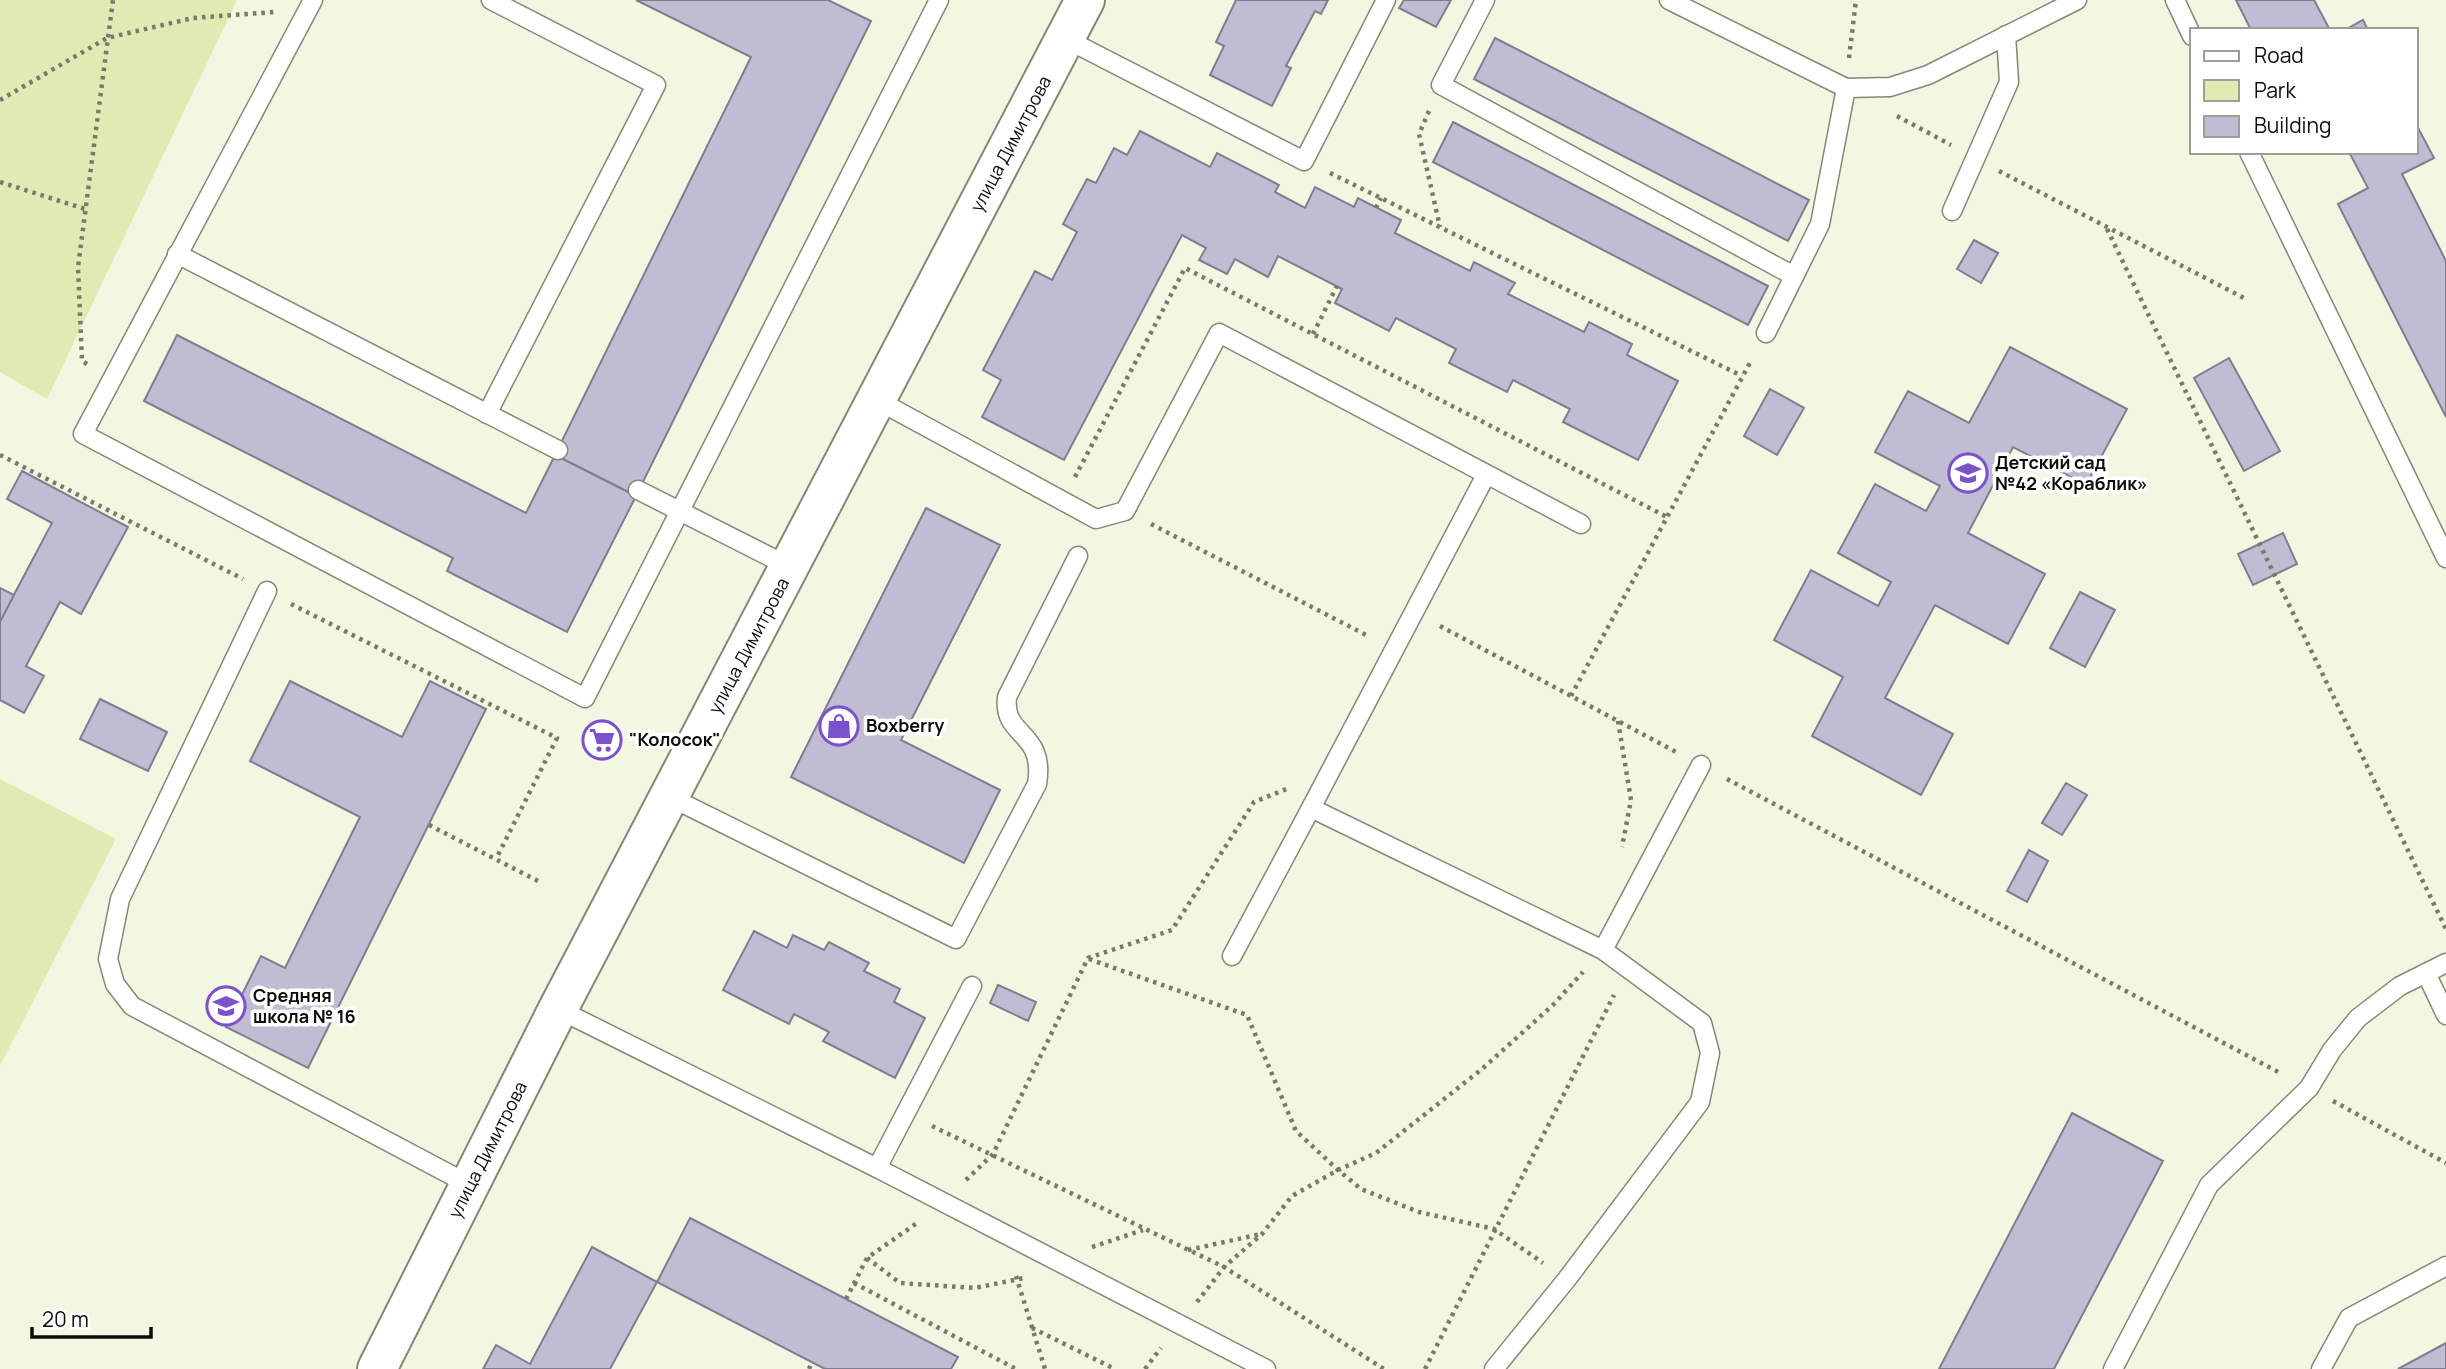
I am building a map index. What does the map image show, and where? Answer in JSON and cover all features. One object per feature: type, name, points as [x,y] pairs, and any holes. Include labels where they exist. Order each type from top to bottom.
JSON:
[{"type":"street","name":"улица Димитрова","points":[[377,1369],[558,1009],[1085,0]]},
{"type":"lane","points":[[487,414],[656,85],[491,0]]},
{"type":"lane","points":[[311,5],[83,434],[585,698],[939,0]]},
{"type":"lane","points":[[1066,39],[1304,160],[1386,0]]},
{"type":"lane","points":[[1485,0],[1441,85],[1794,276]]},
{"type":"lane","points":[[1669,0],[1846,89],[1890,87],[1928,75],[2077,0]]},
{"type":"lane","points":[[2175,0],[2190,32]]},
{"type":"lane","points":[[1952,211],[2009,82],[2006,35]]},
{"type":"lane","points":[[1766,333],[1820,224],[1846,89]]},
{"type":"lane","points":[[2250,154],[2446,558]]},
{"type":"lane","points":[[177,254],[558,450]]},
{"type":"lane","points":[[877,400],[1096,519],[1125,510],[1219,333],[1581,524]]},
{"type":"lane","points":[[1232,956],[1486,475]]},
{"type":"lane","points":[[638,490],[790,567]]},
{"type":"lane","points":[[670,797],[956,939],[1037,784],[1037,756],[1032,743],[1010,720],[1006,709],[1007,697],[1078,556]]},
{"type":"lane","points":[[267,591],[120,900],[108,959],[115,984],[132,1006],[470,1185]]},
{"type":"lane","points":[[1603,950],[1701,765]]},
{"type":"lane","points":[[1311,808],[1603,950],[1702,1023],[1710,1052],[1700,1102],[1567,1279],[1494,1369]]},
{"type":"lane","points":[[2113,1369],[2209,1185],[2309,1088],[2332,1049],[2358,1018],[2400,986],[2446,963]]},
{"type":"lane","points":[[2426,973],[2446,1015]]},
{"type":"lane","points":[[877,1168],[972,986]]},
{"type":"lane","points":[[558,1009],[942,1201],[1266,1369]]},
{"type":"lane","points":[[2321,1369],[2349,1318],[2446,1266]]},
{"type":"path","points":[[112,378],[82,361],[78,267],[113,0]]},
{"type":"path","points":[[1856,0],[1846,89],[2107,229],[2244,298]]},
{"type":"path","points":[[0,100],[107,38],[193,18],[311,5]]},
{"type":"path","points":[[1440,228],[1419,134],[1441,85]]},
{"type":"path","points":[[1304,160],[1742,376]]},
{"type":"path","points":[[0,182],[85,209]]},
{"type":"path","points":[[1376,208],[1381,198]]},
{"type":"path","points":[[2107,229],[2446,929]]},
{"type":"path","points":[[1313,334],[1337,286]]},
{"type":"path","points":[[1571,696],[1766,333]]},
{"type":"path","points":[[0,456],[557,738],[496,859]]},
{"type":"path","points":[[1125,510],[1394,650]]},
{"type":"path","points":[[1414,612],[2446,1163]]},
{"type":"path","points":[[1618,721],[1631,800],[1621,854]]},
{"type":"path","points":[[846,1299],[867,1258],[912,1227],[993,1154],[1088,958],[1172,930],[1254,802],[1331,770]]},
{"type":"path","points":[[429,825],[542,883]]},
{"type":"path","points":[[1145,1369],[1224,1267],[1262,1234],[1293,1196],[1338,1170],[1376,1153],[1482,1069],[1553,1005],[1603,950]]},
{"type":"path","points":[[1088,958],[1247,1015],[1296,1131],[1361,1189],[1419,1212],[1494,1229],[1567,1279]]},
{"type":"path","points":[[1425,1369],[1627,970]]},
{"type":"path","points":[[907,1114],[1224,1267],[1384,1369]]},
{"type":"path","points":[[982,1222],[1006,1250],[1045,1369]]},
{"type":"path","points":[[1187,1250],[1262,1234]]},
{"type":"path","points":[[854,1283],[1016,1369]]},
{"type":"path","points":[[1031,1328],[1115,1369]]},
{"type":"path","points":[[809,1369],[812,1362]]},
{"type":"green space","points":[[0,0],[237,0],[47,399],[0,372]]},
{"type":"green space","points":[[0,779],[116,839],[0,1066]]},
{"type":"building","points":[[636,0],[828,0],[871,21],[636,496],[555,455],[751,57]]},
{"type":"building","points":[[1236,0],[1328,0],[1321,14],[1315,11],[1286,66],[1291,68],[1272,106],[1210,75],[1224,46],[1216,42]]},
{"type":"building","points":[[1404,0],[1451,0],[1436,27],[1399,8]]},
{"type":"building","points":[[2236,0],[2314,0],[2329,28],[2250,28]]},
{"type":"building","points":[[2363,20],[2367,28],[2349,28]]},
{"type":"building","points":[[1495,38],[1809,200],[1788,241],[1474,79]]},
{"type":"building","points":[[1453,122],[1768,286],[1748,325],[1433,162]]},
{"type":"building","points":[[2418,128],[2434,158],[2402,174],[2446,261],[2446,417],[2338,204],[2368,188],[2350,154],[2418,154]]},
{"type":"building","points":[[1140,131],[1210,167],[1217,153],[1279,185],[1275,192],[1305,208],[1315,187],[1354,207],[1358,198],[1401,220],[1395,233],[1470,271],[1474,262],[1515,283],[1508,294],[1584,332],[1589,322],[1632,344],[1627,355],[1678,381],[1638,460],[1563,422],[1570,409],[1513,380],[1507,392],[1449,363],[1456,349],[1396,318],[1389,331],[1335,303],[1342,289],[1278,256],[1268,277],[1235,259],[1227,274],[1199,260],[1206,248],[1182,235],[1064,460],[982,417],[1001,380],[983,370],[1035,271],[1052,280],[1077,232],[1063,224],[1087,179],[1096,183],[1114,148],[1127,155]]},
{"type":"building","points":[[1974,240],[1998,253],[1981,283],[1957,269]]},
{"type":"building","points":[[177,335],[526,513],[555,455],[636,496],[567,632],[447,571],[453,558],[144,401]]},
{"type":"building","points":[[2010,347],[2127,409],[2086,485],[2013,447],[1968,533],[2045,574],[2008,644],[1935,605],[1885,698],[1953,734],[1921,795],[1812,736],[1843,677],[1774,640],[1811,570],[1878,606],[1891,582],[1838,553],[1875,484],[1926,511],[1940,486],[1875,452],[1908,391],[1969,423]]},
{"type":"building","points":[[2229,358],[2280,451],[2244,471],[2194,378]]},
{"type":"building","points":[[1770,389],[1804,408],[1777,455],[1744,436]]},
{"type":"building","points":[[22,471],[128,527],[81,614],[60,602],[26,666],[44,676],[24,713],[0,700],[0,621],[52,523],[7,499]]},
{"type":"building","points":[[926,508],[1000,545],[901,740],[1000,790],[964,863],[791,777]]},
{"type":"building","points":[[2283,533],[2297,564],[2253,585],[2238,554]]},
{"type":"building","points":[[0,588],[14,595],[1,620],[0,619]]},
{"type":"building","points":[[2080,592],[2115,610],[2085,667],[2050,648]]},
{"type":"building","points":[[290,681],[402,737],[430,681],[486,709],[308,1068],[226,1027],[261,956],[285,968],[360,817],[250,761]]},
{"type":"building","points":[[100,699],[167,732],[148,771],[80,739]]},
{"type":"building","points":[[601,721],[616,729],[602,756],[587,748]]},
{"type":"building","points":[[2066,783],[2087,795],[2062,835],[2042,823]]},
{"type":"building","points":[[2029,850],[2048,861],[2027,902],[2007,891]]},
{"type":"building","points":[[754,931],[787,948],[793,935],[824,950],[829,942],[869,963],[864,971],[900,989],[894,1002],[925,1018],[895,1078],[823,1041],[829,1032],[794,1014],[789,1024],[723,990]]},
{"type":"building","points":[[998,985],[1036,1002],[1028,1021],[990,1003]]},
{"type":"building","points":[[2072,1113],[2163,1161],[2054,1369],[1939,1369]]},
{"type":"building","points":[[690,1218],[958,1357],[951,1369],[825,1369],[657,1282]]},
{"type":"building","points":[[592,1247],[657,1282],[610,1369],[483,1369],[496,1345],[530,1364]]},
{"type":"building","points":[[2446,1343],[2446,1369],[2398,1369]]},
{"type":"place","name":"Детский сад №42 «Кораблик»","points":[[1968,473]]},
{"type":"place","name":"Boxberry","points":[[839,726]]},
{"type":"place","name":"\"Колосок\"","points":[[602,740]]},
{"type":"place","name":"Средняя школа № 16","points":[[226,1006]]}]
